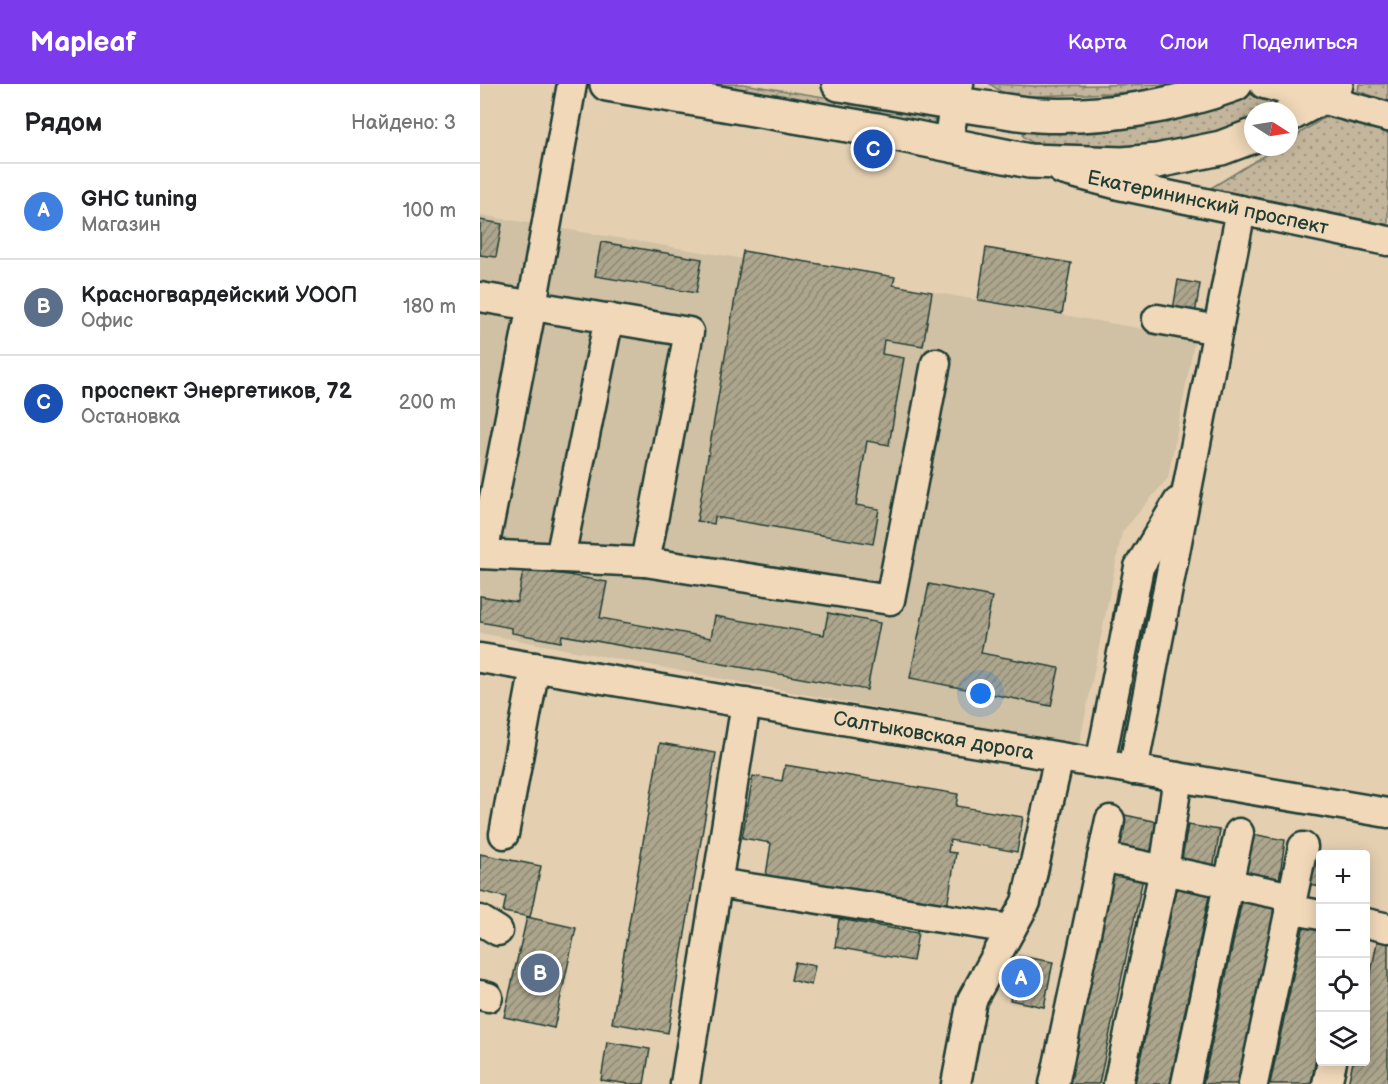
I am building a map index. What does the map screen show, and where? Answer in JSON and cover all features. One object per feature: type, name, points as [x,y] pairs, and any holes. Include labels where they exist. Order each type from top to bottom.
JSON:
[{"type":"main road","points":[[607,84],[877,130],[1029,162],[1123,164],[1157,161],[1221,148],[1244,139]]},
{"type":"main road","points":[[839,84],[957,94],[1037,115],[1101,113],[1142,108],[1188,99],[1235,84]]},
{"type":"main road","points":[[1298,110],[1327,92]]},
{"type":"main road","points":[[1029,162],[1017,150],[1013,139],[1015,129],[1020,122],[1037,115]]},
{"type":"street","points":[[572,84],[532,305],[481,554],[645,562],[890,600],[936,363]]},
{"type":"street","points":[[1263,84],[1327,92],[1388,117]]},
{"type":"street","points":[[947,145],[957,94]]},
{"type":"street","name":"Екатерининский проспект","points":[[1029,162],[1119,185],[1388,241]]},
{"type":"street","points":[[1133,770],[1241,210]]},
{"type":"street","points":[[480,297],[689,332],[645,562]]},
{"type":"street","points":[[560,558],[609,318]]},
{"type":"street","points":[[1157,319],[1218,330]]},
{"type":"street","points":[[1100,764],[1139,567],[1189,484]]},
{"type":"street","name":"Салтыковская дорога","points":[[480,658],[1388,813]]},
{"type":"street","points":[[504,834],[535,667]]},
{"type":"street","points":[[685,1084],[746,703]]},
{"type":"street","points":[[1110,713],[1143,720]]},
{"type":"street","points":[[956,1084],[972,1000],[1026,902],[1059,757]]},
{"type":"street","points":[[1118,1084],[1164,870],[1178,777]]},
{"type":"street","points":[[1054,1084],[1110,820]]},
{"type":"street","points":[[1186,1084],[1239,833]]},
{"type":"street","points":[[1253,1084],[1303,847]]},
{"type":"street","points":[[1102,857],[1228,884],[1291,903],[1316,913]]},
{"type":"street","points":[[717,883],[1011,929]]},
{"type":"street","points":[[1370,924],[1388,928]]},
{"type":"street","points":[[1327,1084],[1331,1066]]},
{"type":"shaded area","points":[[679,84],[743,84],[837,99],[835,109]]},
{"type":"shaded area","points":[[990,84],[1035,86],[1175,84],[1134,92],[1013,96]]},
{"type":"shaded area","points":[[1359,84],[1388,84],[1388,101],[1358,91]]},
{"type":"shaded area","points":[[1248,95],[1264,97],[1270,102],[1244,102],[1244,130],[1199,142],[1069,151],[1033,143],[1023,136],[1028,128],[1216,106]]},
{"type":"shaded area","points":[[851,101],[938,118],[931,125],[849,112]]},
{"type":"shaded area","points":[[1327,116],[1388,132],[1388,225],[1211,188],[1263,156],[1298,156],[1298,134]]},
{"type":"shaded area","points":[[480,215],[1195,338],[1168,478],[1122,532],[1079,746],[480,633]]},
{"type":"building","points":[[480,220],[502,224],[496,257],[480,255]]},
{"type":"building","points":[[601,242],[702,259],[696,293],[595,276]]},
{"type":"building","points":[[986,248],[1071,263],[1062,314],[978,300]]},
{"type":"building","points":[[743,251],[895,277],[893,285],[932,292],[923,346],[884,340],[882,354],[904,358],[889,445],[867,441],[856,505],[879,509],[873,544],[715,517],[714,524],[697,521]]},
{"type":"building","points":[[1178,280],[1200,284],[1194,320],[1172,316]]},
{"type":"building","points":[[524,567],[607,582],[600,618],[711,638],[715,616],[824,635],[828,613],[880,623],[867,690],[562,635],[561,642],[512,633],[512,628],[480,622],[480,596],[517,602]]},
{"type":"building","points":[[929,584],[992,597],[981,653],[1059,668],[1051,706],[910,678]]},
{"type":"building","points":[[1117,589],[1156,596],[1148,639],[1110,632]]},
{"type":"building","points":[[660,743],[716,753],[668,1033],[612,1023]]},
{"type":"building","points":[[785,765],[958,794],[956,806],[1023,817],[1017,852],[950,840],[948,852],[956,853],[946,913],[765,882],[771,843],[742,838],[753,776],[782,781]]},
{"type":"building","points":[[1125,815],[1158,822],[1149,858],[1117,851]]},
{"type":"building","points":[[1188,825],[1220,830],[1213,869],[1181,864]]},
{"type":"building","points":[[1252,834],[1285,840],[1279,881],[1245,876]]},
{"type":"building","points":[[480,854],[541,866],[530,917],[503,912],[506,897],[480,891]]},
{"type":"building","points":[[1316,858],[1316,886],[1310,885]]},
{"type":"building","points":[[1110,871],[1143,878],[1099,1084],[1066,1084]]},
{"type":"building","points":[[1178,879],[1211,886],[1170,1084],[1135,1084]]},
{"type":"building","points":[[1243,896],[1279,903],[1240,1084],[1203,1084]]},
{"type":"building","points":[[527,917],[576,928],[554,1028],[504,1017]]},
{"type":"building","points":[[839,919],[918,933],[913,961],[835,947]]},
{"type":"building","points":[[1305,920],[1316,922],[1316,1059],[1311,1084],[1270,1084]]},
{"type":"building","points":[[1378,937],[1388,939],[1388,1084],[1348,1084],[1352,1066],[1370,1066],[1370,978]]},
{"type":"building","points":[[1019,956],[1053,962],[1044,1007],[1010,1000]]},
{"type":"building","points":[[795,962],[815,966],[811,985],[791,980]]},
{"type":"building","points":[[607,1042],[650,1049],[644,1084],[601,1080]]},
{"type":"place","name":"проспект Энергетиков, 72","points":[[873,149]]},
{"type":"place","name":"Красногвардейский УООП","points":[[540,973]]},
{"type":"place","name":"GHC tuning","points":[[1021,978]]}]
